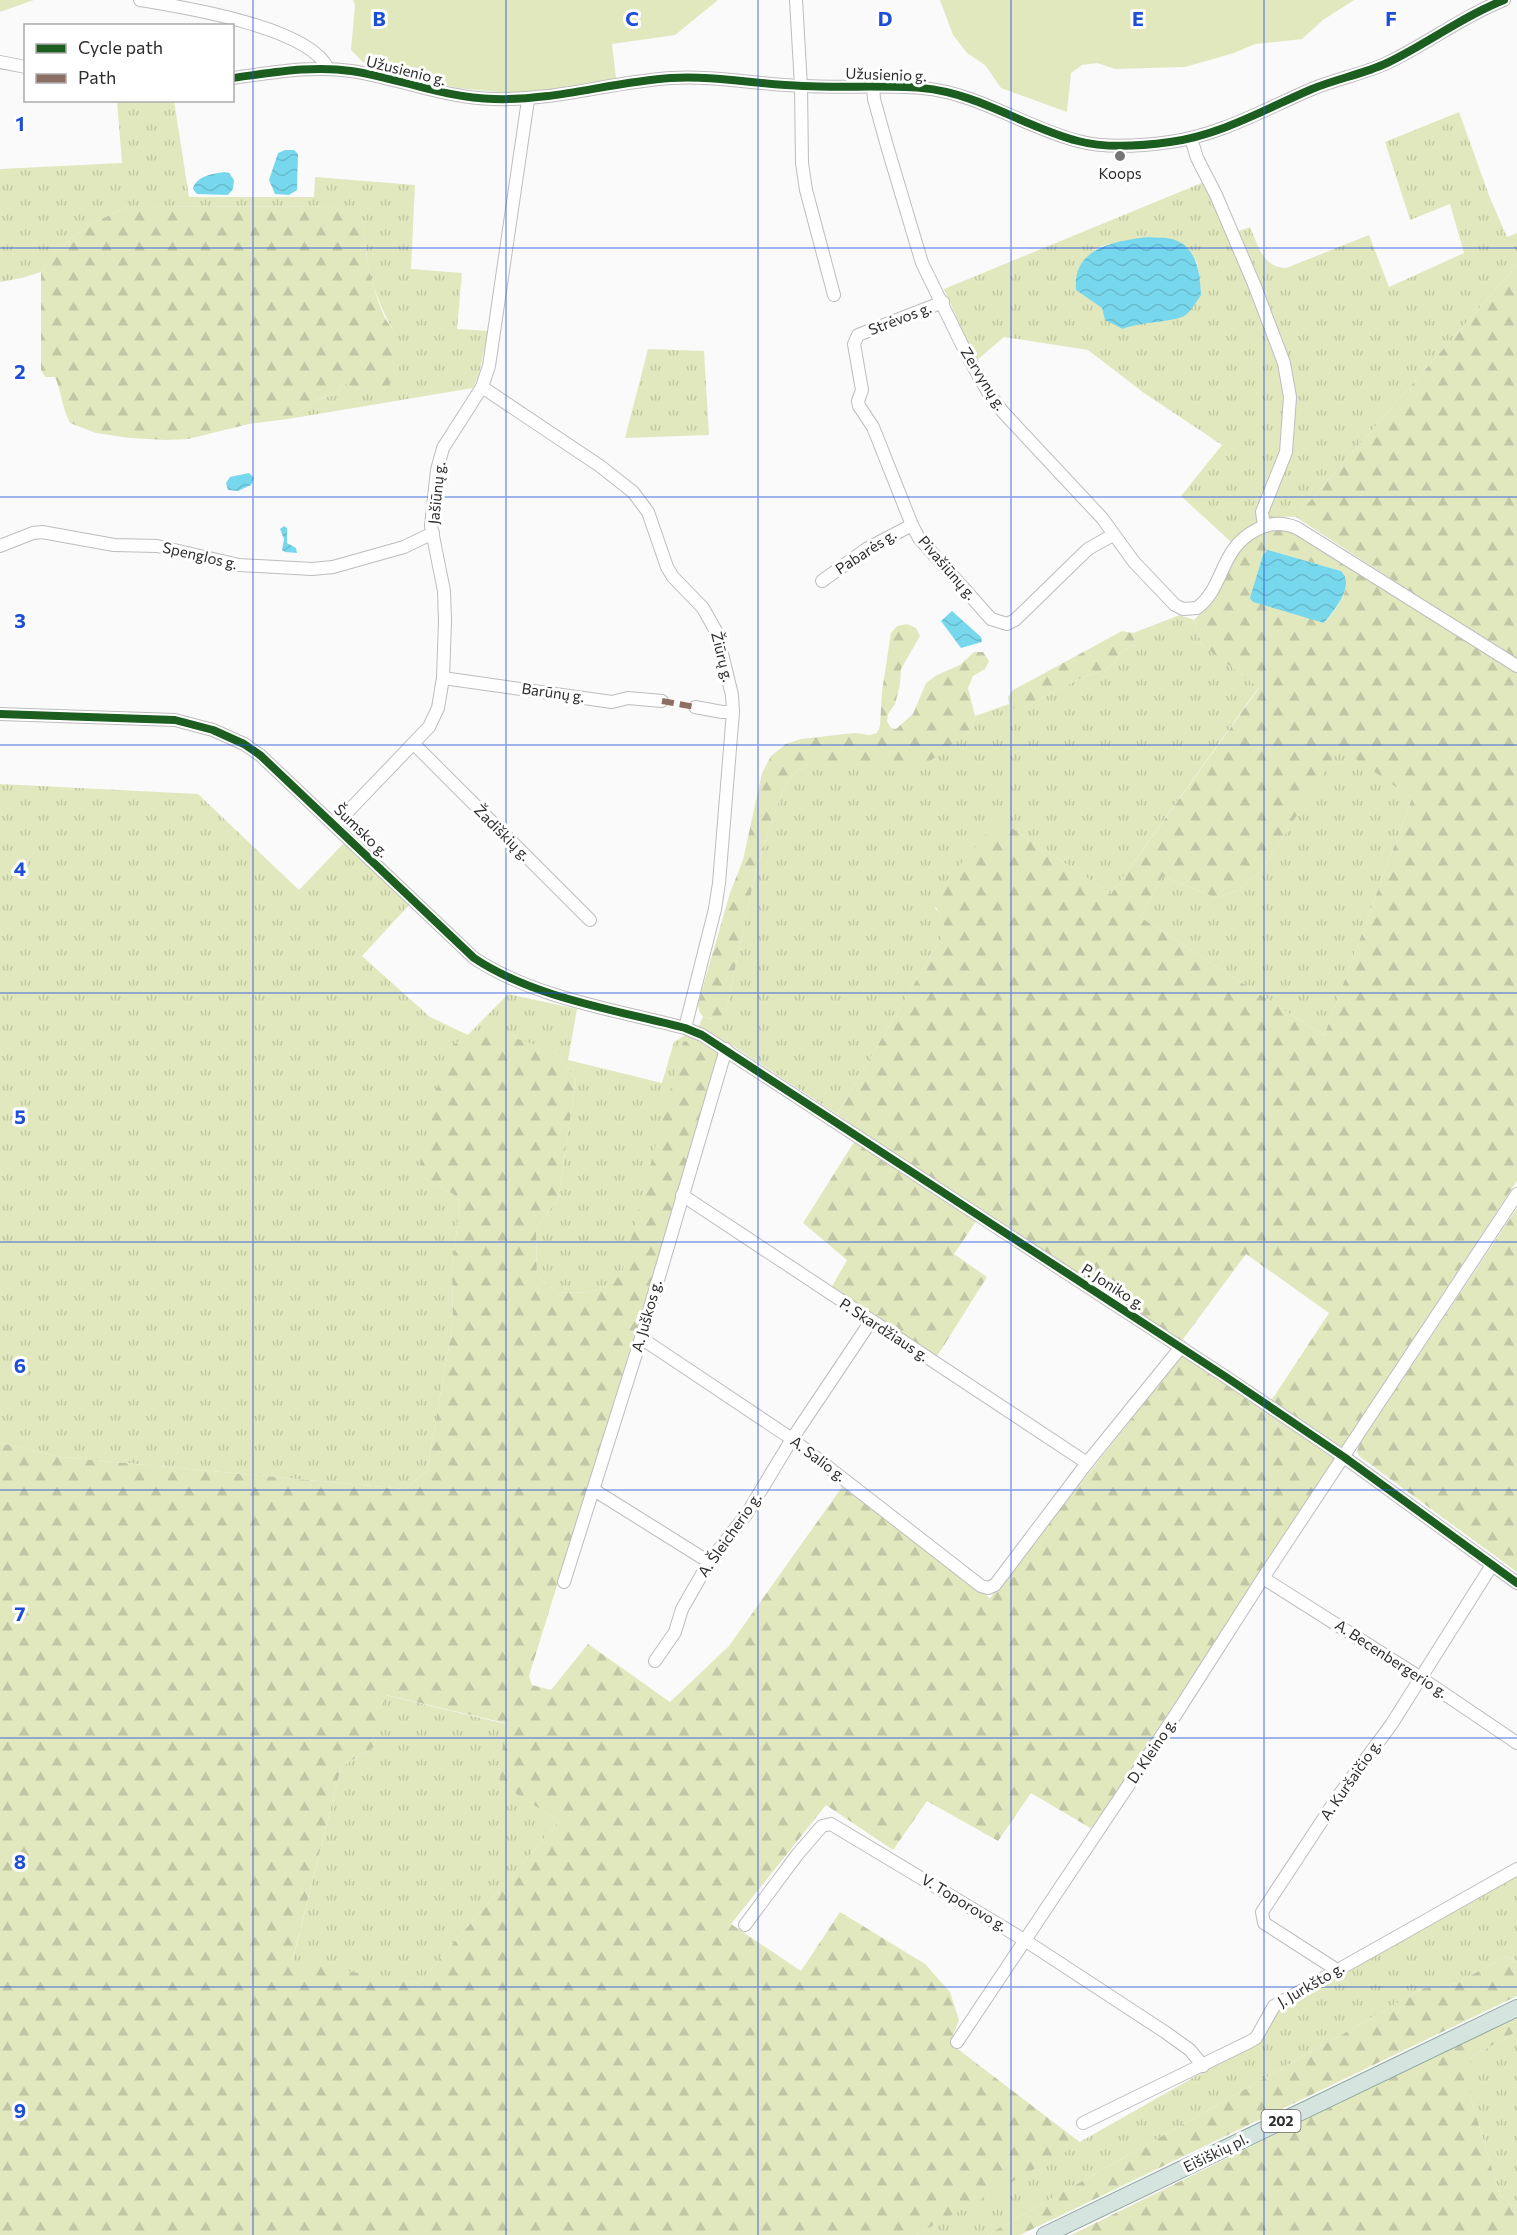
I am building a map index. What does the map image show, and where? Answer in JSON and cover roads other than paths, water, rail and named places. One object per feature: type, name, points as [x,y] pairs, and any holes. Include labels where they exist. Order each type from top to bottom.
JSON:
[{"type":"main road","name":"Eišiškių pl.","points":[[1045,2235],[1517,2008]]},
{"type":"street","points":[[140,0],[186,8],[272,29],[313,52],[328,69]]},
{"type":"street","points":[[796,0],[803,171],[834,295]]},
{"type":"street","name":"Užusienio g.","points":[[234,78],[328,69],[354,72],[453,96],[528,100],[632,82],[675,78],[801,86],[922,88],[952,93],[990,105],[1050,132],[1091,144],[1147,144],[1191,138],[1224,128],[1315,88],[1386,64],[1504,0]]},
{"type":"street","points":[[0,62],[24,67]]},
{"type":"street","name":"Zervynų g.","points":[[873,87],[874,99],[922,263],[968,357],[988,392],[1003,412],[1102,518],[1134,562],[1175,605],[1191,610],[1204,603],[1232,548],[1259,528]]},
{"type":"street","name":"Jašiūnų g.","points":[[335,825],[429,727],[438,708],[443,678],[444,591],[433,533],[432,511],[437,470],[443,448],[482,387],[489,366],[497,324],[528,100]]},
{"type":"street","points":[[1191,138],[1197,158],[1216,195],[1284,363],[1290,397],[1286,452],[1262,512],[1259,528],[1277,523],[1297,528],[1517,666]]},
{"type":"street","name":"Strėvos g.","points":[[858,335],[943,303]]},
{"type":"street","name":"Pivašiūnų g.","points":[[858,335],[854,344],[862,390],[858,401],[859,406],[873,427],[912,525],[919,538],[991,619],[1007,624],[1015,620],[1088,549],[1113,535]]},
{"type":"street","name":"Žiūrų g.","points":[[482,387],[624,483],[648,512],[666,567],[703,608],[717,633],[728,676],[733,712],[719,883],[715,909],[685,1028]]},
{"type":"street","name":"Pabarės g.","points":[[822,581],[868,548],[912,525]]},
{"type":"street","name":"Spenglos g.","points":[[0,546],[33,533],[42,532],[114,545],[157,546],[239,565],[312,569],[333,567],[394,550],[433,533]]},
{"type":"street","name":"Barūnų g.","points":[[443,678],[612,702],[628,698],[662,701]]},
{"type":"street","points":[[695,707],[733,712]]},
{"type":"street","name":"Šumsko g.","points":[[0,714],[175,720],[194,723],[232,738],[260,755],[474,958],[486,966],[514,981],[541,991],[685,1028]]},
{"type":"street","name":"Žadiškių g.","points":[[414,744],[590,920]]},
{"type":"street","name":"P. Joniko g.","points":[[685,1028],[726,1049],[1181,1347],[1344,1457],[1517,1583]]},
{"type":"street","name":"A. Juškos g.","points":[[564,1581],[594,1490],[726,1049]]},
{"type":"street","name":"D. Kleino g.","points":[[957,2042],[1176,1714],[1263,1578],[1517,1194]]},
{"type":"street","name":"P. Skardžiaus g.","points":[[682,1195],[1087,1463]]},
{"type":"street","name":"A. Šleicherio g.","points":[[655,1661],[675,1632],[682,1609],[709,1562],[746,1515],[792,1439],[871,1321]]},
{"type":"street","name":"A. Salio g.","points":[[640,1338],[792,1439],[981,1586],[988,1588],[994,1584],[1087,1463]]},
{"type":"street","points":[[1087,1463],[1181,1347]]},
{"type":"street","points":[[594,1490],[709,1562]]},
{"type":"street","name":"A. Kuršaičio g.","points":[[1337,1970],[1264,1923],[1262,1912],[1339,1795],[1391,1725],[1492,1565]]},
{"type":"street","name":"A. Becenbergerio g.","points":[[1263,1578],[1421,1678],[1517,1743]]},
{"type":"street","name":"V. Toporovo g.","points":[[745,1925],[797,1855],[822,1826],[831,1824],[1026,1941],[1165,2032],[1190,2050],[1203,2066]]},
{"type":"street","name":"J. Jurkšto g.","points":[[1083,2123],[1256,2038],[1274,2006],[1517,1869]]},
{"type":"water","points":[[294,150],[298,154],[297,190],[289,195],[275,194],[269,180],[278,153]]},
{"type":"water","points":[[224,172],[229,173],[234,180],[233,189],[228,195],[197,194],[193,189],[201,178]]},
{"type":"water","points":[[1148,237],[1172,239],[1187,248],[1196,261],[1201,295],[1189,312],[1182,317],[1123,329],[1105,320],[1102,308],[1076,290],[1077,276],[1081,264],[1098,249],[1110,244]]},
{"type":"water","points":[[249,473],[254,478],[251,485],[238,491],[228,490],[226,483],[230,477]]},
{"type":"water","points":[[284,526],[287,528],[287,543],[296,548],[297,553],[282,550],[284,539],[280,529]]},
{"type":"water","points":[[1268,550],[1341,571],[1345,577],[1345,590],[1338,605],[1324,623],[1253,602],[1250,598],[1263,555]]},
{"type":"water","points":[[952,611],[981,637],[982,642],[961,648],[941,621]]},
{"type":"place","name":"Koops","points":[[1120,156]]}]
